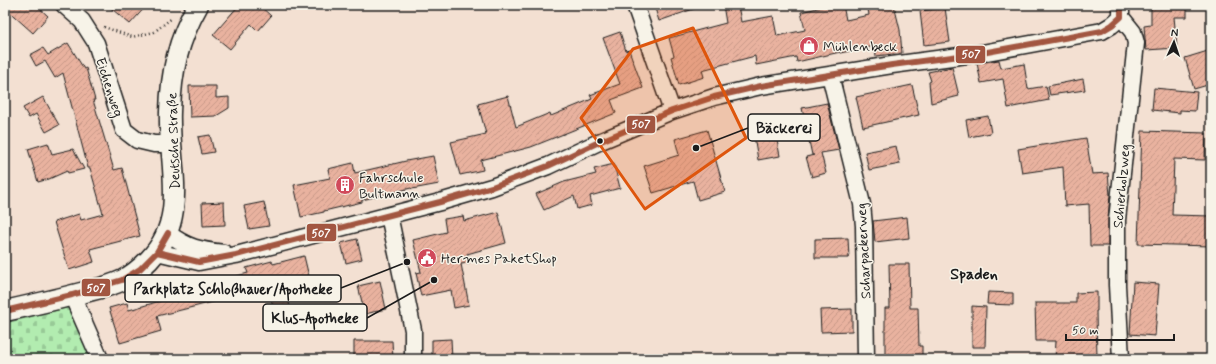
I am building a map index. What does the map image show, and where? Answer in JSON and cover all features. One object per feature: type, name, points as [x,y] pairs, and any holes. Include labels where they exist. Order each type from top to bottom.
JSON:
[{"type":"street","name":"Eichenweg","points":[[64,5],[82,20],[96,43],[124,130],[137,140],[154,144],[172,144]]},
{"type":"street","name":"Deutsche Straße","points":[[5,310],[72,295],[122,280],[140,269],[157,252],[168,233],[173,217],[175,197],[170,114],[172,83],[178,52],[187,25],[198,5]]},
{"type":"street","points":[[635,5],[672,111]]},
{"type":"street","points":[[157,252],[199,262],[236,255],[492,187],[548,166],[601,141],[672,111],[714,97],[761,86],[982,53],[1102,31],[1112,25],[1121,11]]},
{"type":"street","name":"Schierholzweg","points":[[1121,11],[1133,32],[1136,44],[1117,220],[1117,284],[1121,359]]},
{"type":"street","name":"Scharpackerweg","points":[[830,75],[862,204],[864,226],[866,359]]},
{"type":"street","points":[[389,215],[413,330],[413,359]]},
{"type":"street","points":[[168,233],[180,242],[193,248],[236,255]]},
{"type":"street","points":[[72,295],[100,359]]},
{"type":"path","points":[[82,20],[132,37],[154,32],[177,15]]},
{"type":"highlighted area","points":[[693,28],[746,138],[645,209],[581,118],[633,49]]},
{"type":"green space","points":[[70,307],[94,359],[5,359],[5,323]]},
{"type":"building","points":[[5,5],[36,5],[48,16],[33,33],[5,8]]},
{"type":"building","points":[[107,5],[147,5],[130,24]]},
{"type":"building","points":[[239,5],[259,5],[271,16],[258,31],[251,24],[230,49],[213,35]]},
{"type":"building","points":[[654,5],[698,5],[699,7],[659,21]]},
{"type":"building","points":[[723,5],[738,5],[741,22],[773,16],[777,36],[805,30],[801,12],[830,5],[843,5],[846,20],[869,15],[868,9],[894,5],[900,30],[902,53],[876,56],[875,46],[797,62],[796,57],[756,65],[755,56],[702,70],[704,77],[679,85],[671,57],[674,56],[669,38],[726,23]]},
{"type":"building","points":[[1151,5],[1187,5],[1187,17],[1174,17],[1177,48],[1146,50],[1144,26],[1151,25]]},
{"type":"building","points":[[945,8],[950,42],[924,45],[920,11]]},
{"type":"building","points":[[620,32],[626,51],[629,50],[643,88],[611,100],[616,113],[531,147],[481,160],[483,170],[460,175],[451,142],[486,134],[478,104],[508,96],[516,127],[550,113],[551,116],[592,99],[590,95],[620,84],[603,38]]},
{"type":"building","points":[[68,43],[84,69],[86,68],[95,100],[93,100],[114,170],[122,168],[140,236],[90,249],[94,262],[69,270],[54,222],[79,214],[81,220],[103,214],[90,168],[88,168],[63,73],[55,78],[45,61],[36,66],[30,55],[43,48],[48,55]]},
{"type":"building","points":[[1211,50],[1211,84],[1194,89],[1185,58]]},
{"type":"building","points":[[999,60],[1001,68],[1024,64],[1028,89],[1046,86],[1049,100],[1008,108],[1003,79],[981,83],[977,63]]},
{"type":"building","points":[[952,67],[959,96],[931,103],[929,82],[931,81],[928,72]]},
{"type":"building","points":[[1083,79],[1085,90],[1050,95],[1048,86]]},
{"type":"building","points":[[912,85],[919,115],[863,127],[856,97]]},
{"type":"building","points":[[189,86],[216,86],[216,98],[229,97],[229,108],[216,116],[190,117]]},
{"type":"building","points":[[1154,88],[1197,92],[1195,111],[1180,110],[1180,113],[1152,110]]},
{"type":"building","points":[[43,97],[59,125],[46,132],[36,114],[29,118],[23,108]]},
{"type":"building","points":[[827,103],[839,150],[821,153],[826,173],[812,177],[806,157],[814,155],[812,155],[802,108]]},
{"type":"building","points":[[988,116],[991,133],[969,137],[966,120]]},
{"type":"building","points":[[773,120],[780,156],[758,160],[752,123]]},
{"type":"building","points":[[707,130],[725,192],[698,200],[693,181],[653,193],[644,166],[679,155],[675,139]]},
{"type":"building","points":[[1142,131],[1206,133],[1205,160],[1174,159],[1172,215],[1211,216],[1211,246],[1138,244]]},
{"type":"building","points":[[210,135],[214,152],[202,154],[198,137]]},
{"type":"building","points":[[1086,138],[1092,174],[1108,173],[1110,195],[1108,246],[1090,246],[1089,204],[1065,206],[1063,167],[1022,173],[1018,149]]},
{"type":"building","points":[[48,143],[52,154],[73,149],[84,169],[68,173],[67,171],[38,182],[28,149]]},
{"type":"building","points":[[896,146],[900,164],[869,170],[865,152]]},
{"type":"building","points":[[433,156],[439,184],[411,188],[301,217],[294,185],[330,178],[328,169],[353,163],[355,173]]},
{"type":"building","points":[[614,164],[620,188],[590,196],[592,205],[577,209],[574,196],[544,210],[536,194],[564,182],[596,174],[594,169]]},
{"type":"building","points":[[224,202],[225,225],[203,226],[202,203]]},
{"type":"building","points":[[264,202],[269,226],[249,229],[244,206]]},
{"type":"building","points":[[498,212],[506,243],[467,254],[469,263],[461,264],[469,305],[454,308],[451,290],[421,296],[416,273],[421,272],[413,240],[446,232],[444,219],[463,216],[464,221]]},
{"type":"building","points":[[907,217],[909,238],[875,242],[873,221]]},
{"type":"building","points":[[848,238],[849,258],[815,258],[815,239]]},
{"type":"building","points":[[357,239],[362,259],[346,263],[341,243]]},
{"type":"building","points":[[304,256],[310,281],[284,288],[290,306],[275,311],[266,285],[237,296],[157,316],[161,331],[120,343],[109,308],[127,303],[129,310],[167,299],[166,295],[248,273],[246,268],[272,261],[273,264]]},
{"type":"building","points":[[889,264],[909,264],[910,308],[918,308],[919,346],[922,346],[922,359],[885,359],[885,308],[890,308]]},
{"type":"building","points":[[380,281],[386,309],[365,314],[358,286]]},
{"type":"building","points":[[1133,282],[1159,284],[1155,336],[1130,334]]},
{"type":"building","points":[[988,292],[1013,293],[1013,305],[987,304]]},
{"type":"building","points":[[1097,292],[1097,359],[1055,359],[1056,341],[1036,341],[1035,303],[1076,303],[1076,293]]},
{"type":"building","points":[[972,306],[986,307],[985,347],[972,347]]},
{"type":"building","points":[[852,309],[852,331],[821,332],[820,310]]},
{"type":"building","points":[[451,339],[452,359],[432,359],[432,340]]},
{"type":"building","points":[[354,341],[392,341],[393,359],[354,359]]},
{"type":"transit line","name":"507","points":[[157,252],[199,262],[236,255],[492,187],[548,166],[601,141],[672,111],[714,97],[761,86],[892,65],[982,53],[1102,31],[1121,17],[1121,5]]},
{"type":"transit line","name":"507","points":[[5,311],[72,295],[122,280],[140,269],[157,252],[168,233]]},
{"type":"place","name":"Mühlenbeck","points":[[809,46]]},
{"type":"place","name":"Bäckerei","points":[[696,148]]},
{"type":"place","name":"Fahrschule Bultmann","points":[[345,185]]},
{"type":"place","name":"Hermes PaketShop","points":[[427,258]]},
{"type":"place","name":"Parkplatz Schloßhauer/Apotheke","points":[[407,262]]},
{"type":"place","name":"Klus-Apotheke","points":[[434,280]]},
{"type":"district","name":"Spaden","points":[[974,273]]}]
